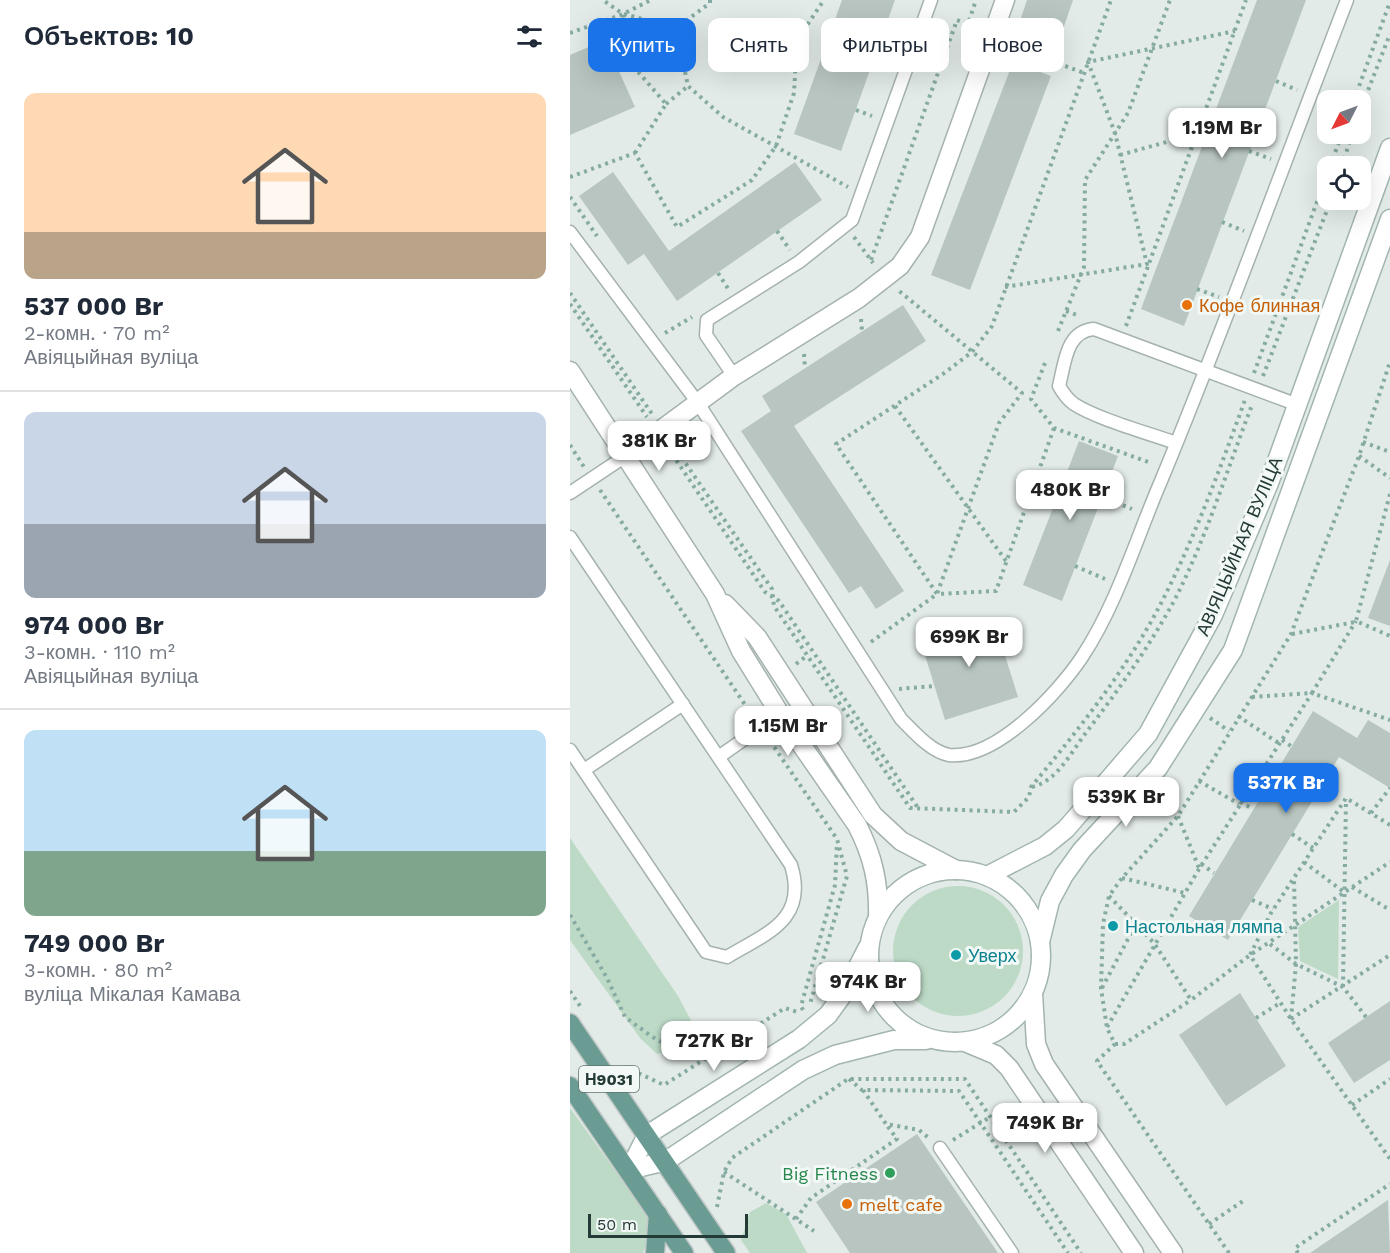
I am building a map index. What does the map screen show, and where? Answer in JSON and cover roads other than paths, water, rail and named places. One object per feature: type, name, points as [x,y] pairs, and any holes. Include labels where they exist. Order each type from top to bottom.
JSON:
[{"type":"main road","points":[[627,455],[734,376],[840,311],[900,266],[920,237],[1005,0]]},
{"type":"main road","name":"АВІЯЦЫЙНАЯ ВУЛІЦА","points":[[987,876],[1045,846],[1066,829],[1148,734],[1213,615],[1269,483],[1390,148]]},
{"type":"main road","name":"АВІЯЦЫЙНАЯ ВУЛІЦА","points":[[1041,942],[1050,901],[1064,875],[1082,849],[1158,768],[1233,650],[1390,219]]},
{"type":"main road","points":[[570,371],[627,455],[715,594],[741,651],[780,714],[847,809],[867,843],[879,888],[878,917],[870,943],[846,990],[828,1015],[799,1039],[647,1135],[629,1170]]},
{"type":"main road","points":[[629,1170],[666,1161],[803,1070],[833,1056],[894,1040],[965,1042],[986,1037],[1006,1026],[1022,1011],[1033,993],[1041,970],[1041,942],[1035,923],[1023,904],[1007,888],[987,876],[956,870],[901,840],[873,815],[757,638],[715,594]]},
{"type":"main road","points":[[878,917],[895,894],[913,881],[934,873],[956,870]]},
{"type":"main road","points":[[870,943],[871,976],[885,1006],[900,1023],[933,1040]]},
{"type":"main road","points":[[1033,993],[1036,1044],[1044,1064],[1173,1253]]},
{"type":"main road","name":"Н9031","points":[[570,1023],[666,1161],[726,1253]]},
{"type":"main road","points":[[965,1042],[996,1055],[1009,1068],[1134,1253]]},
{"type":"main road","name":"Н9031","points":[[570,1086],[684,1253]]},
{"type":"main road","points":[[655,1253],[658,1214]]},
{"type":"lane","points":[[734,376],[706,334],[707,320],[799,262],[852,220],[931,0]]},
{"type":"lane","points":[[570,232],[698,403],[900,719],[920,739],[948,755],[976,751],[1006,736],[1060,684],[1081,659],[1099,629],[1176,443],[1347,0]]},
{"type":"lane","points":[[1176,443],[1074,404],[1059,386],[1068,348],[1074,336],[1083,330],[1094,329],[1298,405]]},
{"type":"lane","points":[[570,493],[627,455]]},
{"type":"lane","points":[[570,537],[720,756],[791,865],[796,882],[793,906],[783,923],[727,957],[706,952],[570,750]]},
{"type":"lane","points":[[584,770],[683,704]]},
{"type":"lane","points":[[720,756],[780,714]]},
{"type":"lane","points":[[940,1148],[1012,1253]]},
{"type":"place","name":"Кофе блинная","points":[[1187,305]]},
{"type":"place","name":"Настольная лямпа","points":[[1113,926]]},
{"type":"place","name":"Уверх","points":[[956,955]]},
{"type":"place","name":"Big Fitness","points":[[890,1173]]},
{"type":"place","name":"melt cafe","points":[[847,1204]]}]
